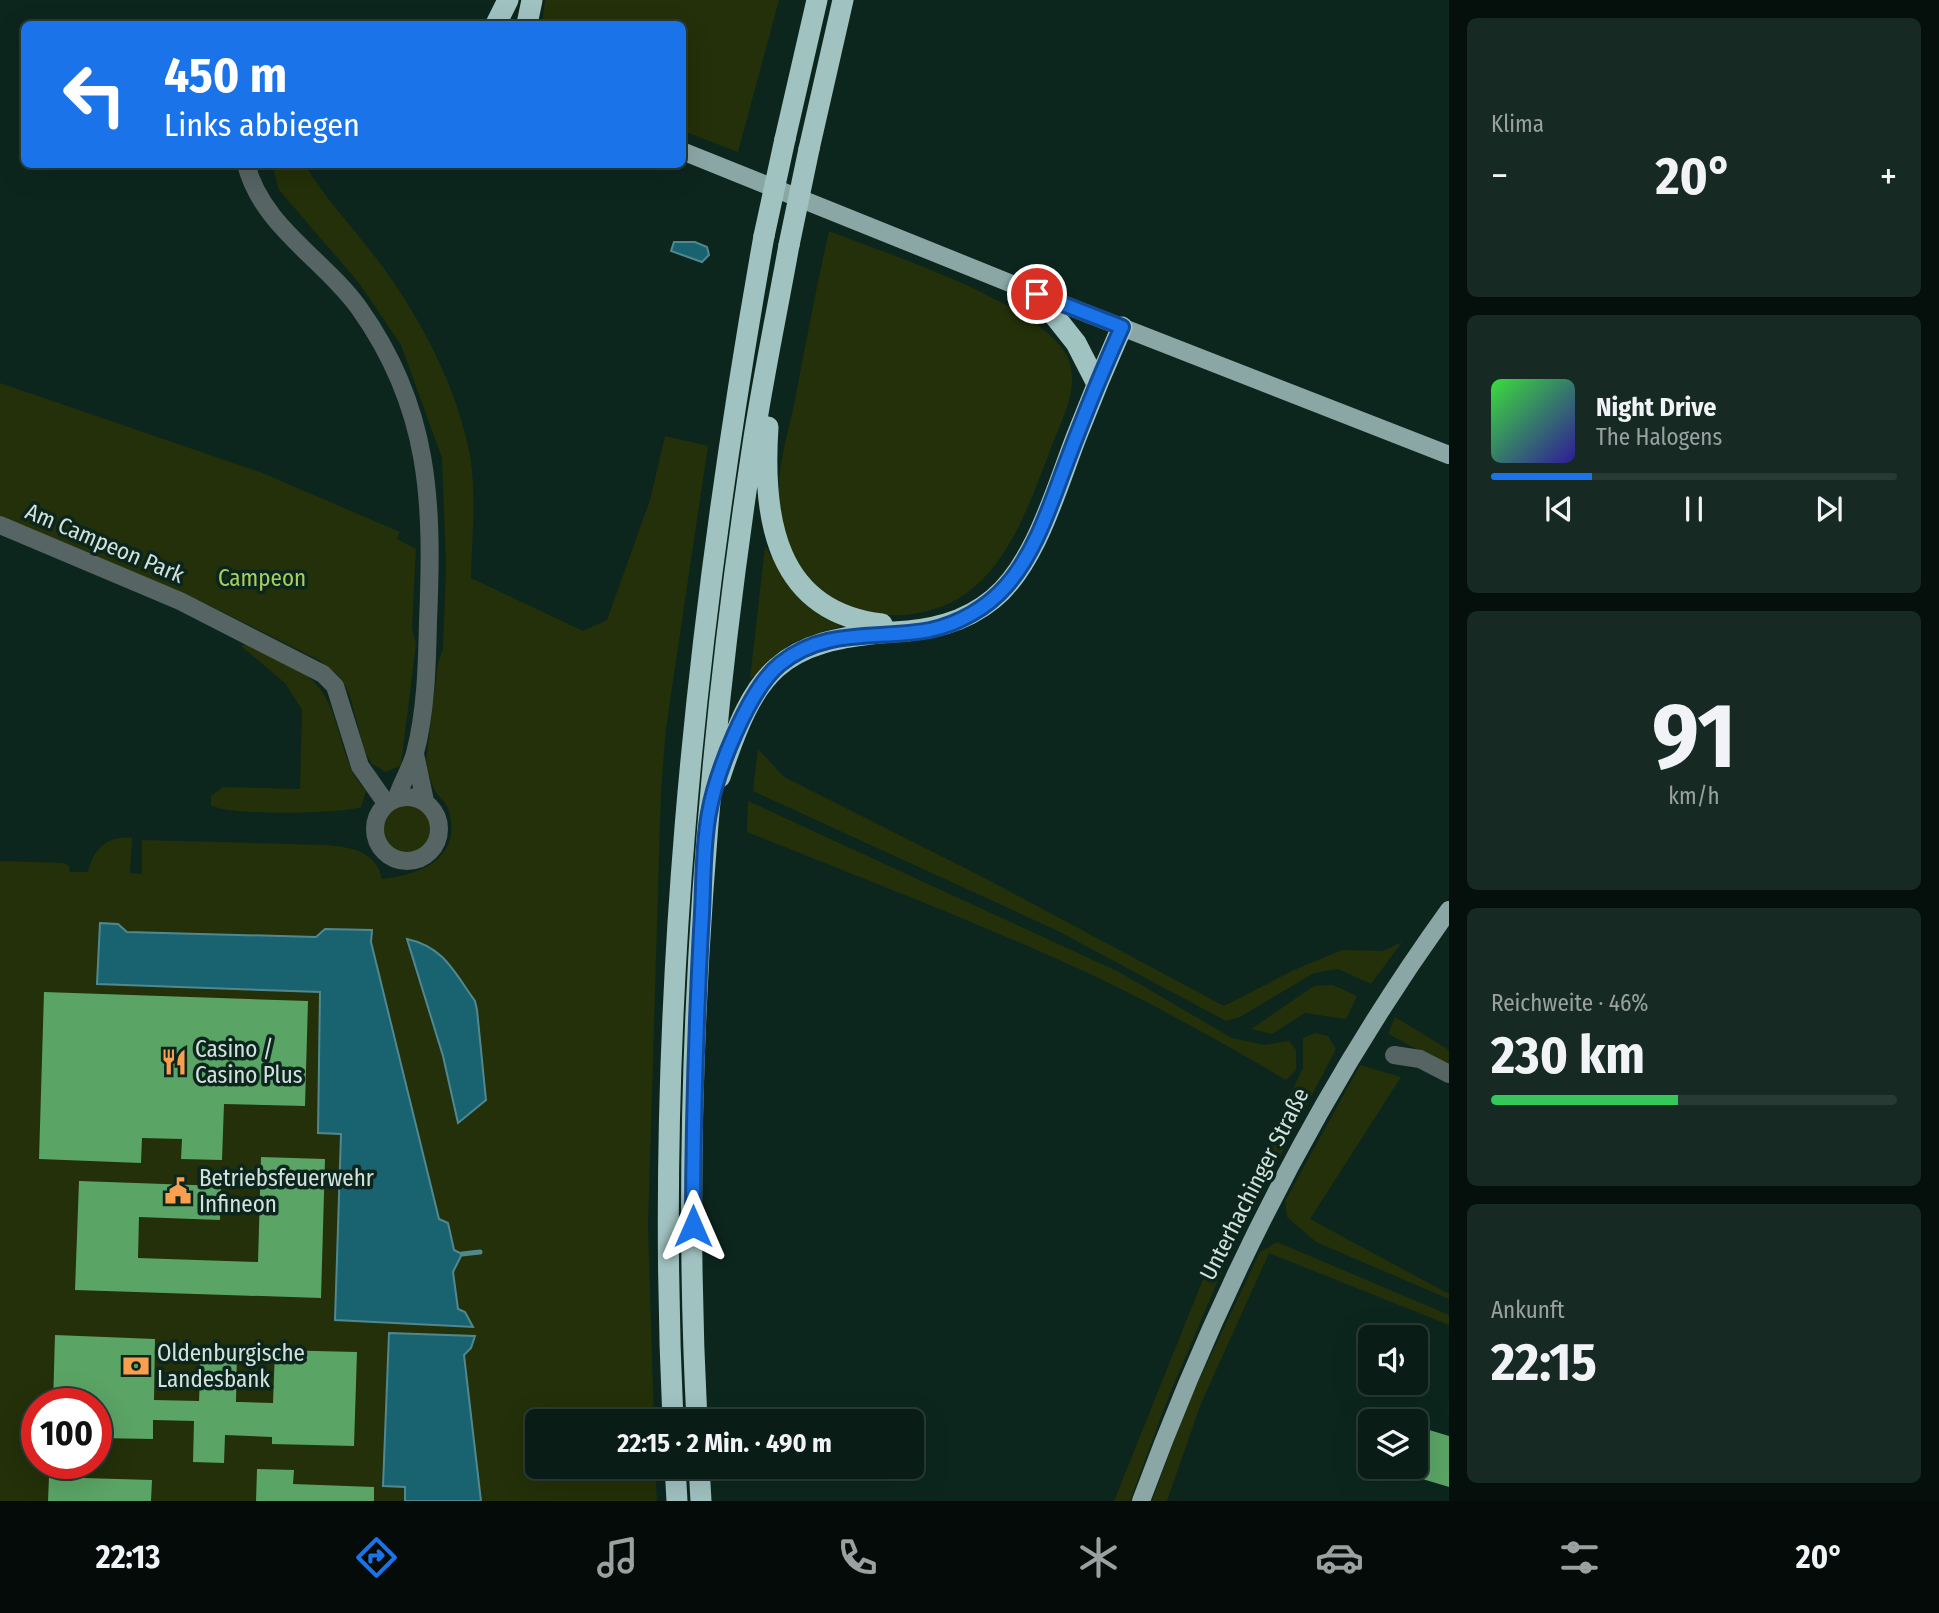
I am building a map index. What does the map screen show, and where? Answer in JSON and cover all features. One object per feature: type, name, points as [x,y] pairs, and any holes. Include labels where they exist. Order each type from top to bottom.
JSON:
[{"type":"highway","points":[[498,21],[508,0]]},
{"type":"highway","points":[[528,21],[532,0]]},
{"type":"highway","points":[[809,37],[812,0]]},
{"type":"highway","points":[[673,1409],[669,1278],[670,1085],[685,802],[691,739],[729,443],[764,236],[817,0]]},
{"type":"highway","points":[[697,1409],[693,1289],[694,1089],[709,813],[721,752],[740,535],[789,246],[843,0]]},
{"type":"highway","points":[[1037,294],[1076,343],[1097,384]]},
{"type":"highway","points":[[777,313],[766,451],[766,491],[772,533],[791,569],[819,603],[858,621],[929,630]]},
{"type":"highway","points":[[721,752],[764,681],[779,665],[799,651],[847,635],[929,630],[973,613],[993,599],[1017,571],[1043,523],[1122,327]]},
{"type":"highway","points":[[676,1479],[677,1501]]},
{"type":"highway","points":[[700,1479],[701,1501]]},
{"type":"main road","points":[[686,153],[1037,294],[1449,455]]},
{"type":"main road","name":"Unterhachinger Straße","points":[[1142,1501],[1178,1401],[1259,1222],[1360,1040],[1449,910]]},
{"type":"street","points":[[247,168],[258,197],[284,230],[327,271],[358,307],[397,374],[422,446],[428,480],[431,562],[427,659],[415,754],[392,800],[377,814],[374,827],[382,850],[392,858],[405,861],[425,856],[438,839],[438,818],[425,801],[415,754]]},
{"type":"street","name":"Am Campeon Park","points":[[0,525],[180,601],[323,674],[335,686],[360,766],[392,800]]},
{"type":"street","points":[[360,766],[386,782],[405,775]]},
{"type":"street","points":[[392,800],[411,796],[425,801]]},
{"type":"street","points":[[1394,1055],[1420,1059],[1449,1074]]},
{"type":"green space","points":[[545,0],[779,0],[738,152],[686,132],[686,21],[542,21]]},
{"type":"green space","points":[[273,168],[307,168],[392,280],[439,361],[469,450],[473,497],[471,578],[583,631],[607,620],[650,500],[665,436],[708,446],[666,728],[661,791],[648,1227],[654,1409],[525,1409],[525,1479],[656,1479],[657,1501],[0,1501],[0,861],[63,863],[69,866],[70,872],[88,872],[90,864],[103,845],[116,839],[132,838],[130,873],[142,874],[142,840],[326,845],[353,849],[368,856],[379,870],[382,879],[424,868],[444,852],[450,840],[448,809],[432,784],[426,761],[438,663],[443,649],[446,566],[442,458],[401,345],[359,283],[279,190]]},
{"type":"green space","points":[[829,231],[960,282],[997,300],[1028,318],[1053,338],[1068,358],[1072,381],[1068,405],[1018,528],[996,564],[983,579],[967,593],[935,609],[881,615],[846,606],[820,589],[801,567],[783,527],[779,500],[781,464]]},
{"type":"green space","name":"Campeon","points":[[0,383],[260,472],[400,532],[397,539],[416,549],[412,628],[416,644],[401,765],[386,772],[372,764],[364,750],[350,696],[341,678],[319,660],[208,605],[0,516]]},
{"type":"green space","points":[[765,546],[798,592],[842,626],[791,643],[750,679]]},
{"type":"green space","points":[[247,644],[296,668],[320,689],[333,714],[351,767],[366,791],[361,807],[284,813],[238,811],[211,805],[211,796],[223,787],[300,789],[302,710],[285,683],[241,646]]},
{"type":"green space","points":[[758,749],[784,777],[977,874],[1224,1006],[1294,970],[1342,950],[1383,951],[1402,942],[1371,984],[1338,969],[1314,973],[1240,1017],[1226,1021],[1056,930],[753,791]]},
{"type":"green space","points":[[748,801],[1119,972],[1232,1038],[1264,1045],[1289,1041],[1296,1050],[1296,1070],[1286,1080],[1154,1006],[1065,962],[747,832]]},
{"type":"green space","points":[[406,802],[416,804],[424,810],[430,818],[430,838],[424,846],[416,852],[406,854],[396,852],[388,846],[382,838],[380,828],[382,818],[388,810],[396,804]]},
{"type":"green space","points":[[1333,985],[1357,996],[1346,1019],[1305,1013],[1272,1034],[1251,1029],[1314,986]]},
{"type":"green space","points":[[1395,1017],[1449,1050],[1449,1066],[1388,1034]]},
{"type":"green space","points":[[1315,1033],[1328,1036],[1336,1049],[1230,1252],[1168,1398],[1130,1501],[1114,1501],[1212,1257],[1303,1068],[1303,1038]]},
{"type":"green space","points":[[1360,1065],[1401,1077],[1310,1219],[1449,1294],[1449,1299],[1316,1242],[1287,1217],[1285,1201]]},
{"type":"green space","points":[[1277,1242],[1449,1315],[1449,1325],[1269,1253],[1200,1406],[1167,1501],[1152,1501],[1187,1405],[1260,1252]]},
{"type":"water","points":[[674,242],[695,242],[707,247],[709,255],[702,262],[671,251]]},
{"type":"water","points":[[100,923],[118,924],[127,932],[316,937],[325,929],[372,930],[371,942],[439,1219],[448,1223],[454,1250],[462,1254],[453,1272],[458,1309],[465,1312],[473,1327],[335,1320],[341,1134],[318,1133],[320,992],[97,984]]},
{"type":"water","points":[[407,939],[439,954],[475,1001],[486,1100],[458,1123],[443,1056]]},
{"type":"water","points":[[389,1333],[475,1336],[471,1348],[464,1355],[481,1501],[405,1501],[405,1487],[383,1486]]},
{"type":"building","name":"Casino / Casino Plus","points":[[44,992],[308,1001],[305,1106],[224,1104],[222,1160],[181,1159],[182,1139],[142,1138],[141,1163],[39,1159]]},
{"type":"building","points":[[261,1157],[325,1159],[321,1298],[75,1290],[79,1181],[221,1186],[220,1220],[139,1217],[138,1258],[258,1262]]},
{"type":"building","points":[[55,1335],[155,1339],[154,1400],[199,1401],[201,1347],[237,1348],[236,1402],[273,1403],[275,1350],[357,1352],[354,1446],[272,1444],[272,1437],[225,1435],[224,1463],[193,1462],[194,1421],[153,1420],[153,1439],[112,1438],[112,1388],[53,1388]]},
{"type":"building","points":[[1428,1430],[1449,1436],[1449,1487],[1422,1479],[1428,1479]]},
{"type":"building","points":[[257,1469],[294,1470],[293,1484],[374,1487],[374,1501],[256,1501]]},
{"type":"building","points":[[49,1479],[152,1480],[151,1501],[48,1501]]},
{"type":"waterway","points":[[462,1254],[480,1252]]},
{"type":"place","name":"Casino / Casino Plus","points":[[174,1062]]},
{"type":"place","name":"Betriebsfeuerwehr Infineon","points":[[178,1191]]},
{"type":"place","name":"Oldenburgische Landesbank","points":[[136,1366]]},
{"type":"route","points":[[693,1226],[694,1089],[709,813],[728,754],[750,702],[764,681],[779,665],[799,651],[847,635],[929,630],[950,623],[973,613],[993,599],[1017,571],[1043,523],[1122,327],[1037,294]]}]
